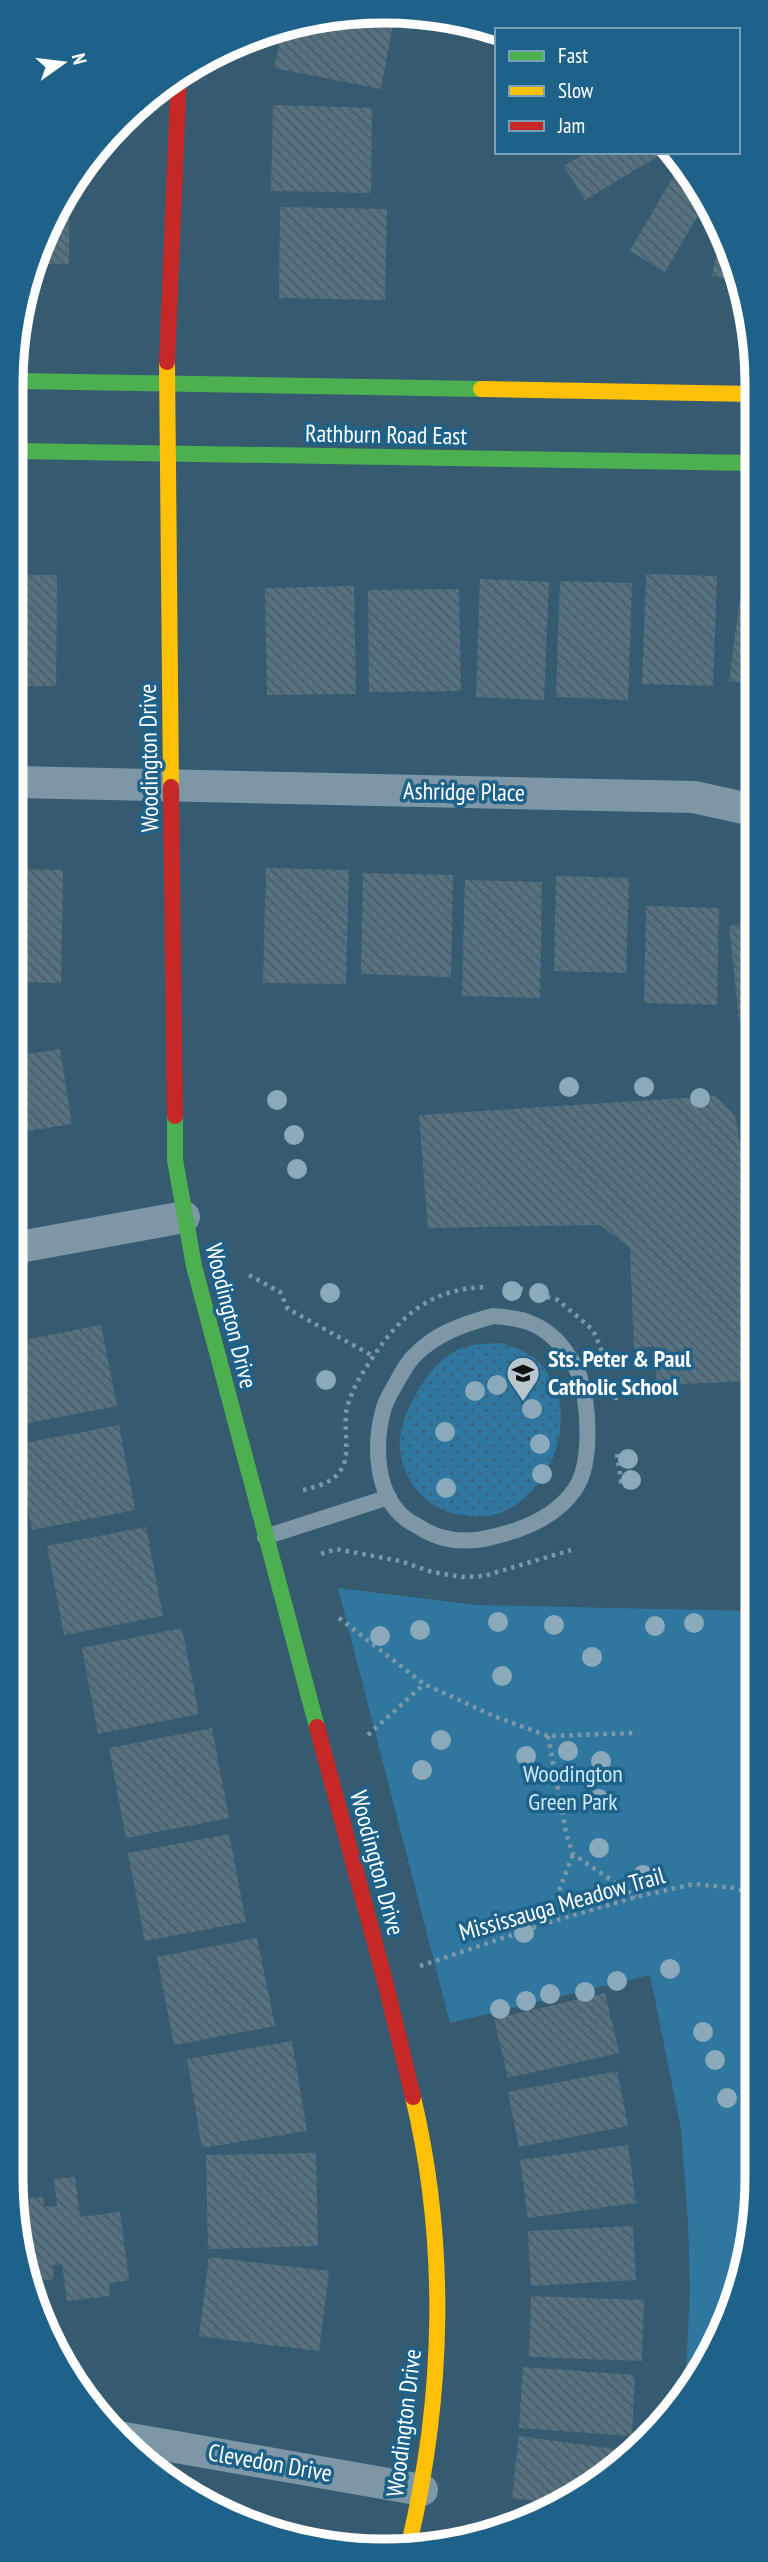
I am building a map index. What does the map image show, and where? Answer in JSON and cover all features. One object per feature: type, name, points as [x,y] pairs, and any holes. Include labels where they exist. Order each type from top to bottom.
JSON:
[{"type":"street","name":"Woodington Drive","points":[[178,87],[167,339],[175,1160],[194,1266],[385,1981],[416,2111],[431,2189],[438,2263],[435,2387],[422,2490],[410,2538]]},
{"type":"street","name":"Rathburn Road East","points":[[23,381],[745,394]]},
{"type":"street","name":"Rathburn Road East","points":[[23,451],[745,463]]},
{"type":"street","name":"Ashridge Place","points":[[23,782],[694,797],[745,808]]},
{"type":"street","points":[[23,1246],[184,1217]]},
{"type":"street","name":"Clevedon Drive","points":[[136,2440],[422,2490]]},
{"type":"lane","points":[[493,1316],[525,1319],[556,1340],[578,1374],[587,1417],[586,1455],[576,1488],[547,1516],[519,1530],[475,1542],[448,1539],[429,1533],[404,1518],[389,1496],[379,1472],[379,1437],[383,1408],[413,1357],[436,1337],[462,1325],[493,1316]]},
{"type":"lane","points":[[265,1537],[389,1496]]},
{"type":"path","points":[[248,1275],[280,1292],[288,1309],[373,1356]]},
{"type":"path","points":[[502,1286],[524,1290]]},
{"type":"path","points":[[303,1490],[321,1485],[335,1477],[342,1469],[346,1459],[347,1409],[354,1386],[386,1337],[403,1317],[433,1298],[467,1287],[491,1287]]},
{"type":"path","points":[[536,1293],[558,1300],[593,1331],[607,1362],[616,1402]]},
{"type":"path","points":[[617,1453],[621,1482],[627,1487]]},
{"type":"path","points":[[339,1618],[425,1684],[496,1717],[548,1736],[635,1733]]},
{"type":"path","points":[[368,1735],[425,1684]]},
{"type":"path","points":[[548,1736],[566,1833],[573,1854],[636,1897]]},
{"type":"path","points":[[547,1923],[573,1854]]},
{"type":"path","name":"Mississauga Meadow Trail","points":[[385,1981],[430,1961],[636,1897],[694,1884],[736,1888],[745,1892]]},
{"type":"green space","points":[[501,1343],[535,1359],[553,1381],[560,1403],[556,1450],[546,1472],[532,1491],[514,1506],[484,1516],[450,1512],[432,1504],[422,1495],[406,1472],[400,1447],[403,1422],[421,1386],[443,1360],[464,1347]]},
{"type":"green space","name":"Woodington Green Park","points":[[338,1588],[475,1605],[745,1611],[744,2202],[738,2248],[726,2294],[708,2338],[686,2376],[690,2291],[681,2129],[650,1975],[450,2023]]},
{"type":"building","points":[[393,23],[381,89],[274,68],[280,38],[337,26]]},
{"type":"building","points":[[273,105],[372,108],[371,193],[271,191]]},
{"type":"building","points":[[584,154],[662,154],[585,200],[564,166]]},
{"type":"building","points":[[676,171],[701,210],[665,272],[630,251]]},
{"type":"building","points":[[69,207],[69,264],[43,264]]},
{"type":"building","points":[[280,207],[387,209],[385,300],[279,298]]},
{"type":"building","points":[[718,247],[730,280],[712,276]]},
{"type":"building","points":[[646,574],[717,576],[713,686],[642,684]]},
{"type":"building","points":[[23,575],[57,575],[56,686],[23,686]]},
{"type":"building","points":[[743,576],[745,683],[729,681]]},
{"type":"building","points":[[480,579],[549,582],[544,700],[476,697]]},
{"type":"building","points":[[560,581],[632,583],[628,700],[556,697]]},
{"type":"building","points":[[354,586],[356,694],[267,695],[265,588]]},
{"type":"building","points":[[459,589],[461,691],[369,692],[368,590]]},
{"type":"building","points":[[266,868],[349,870],[346,984],[263,983]]},
{"type":"building","points":[[23,869],[63,870],[61,983],[23,982]]},
{"type":"building","points":[[363,873],[453,875],[451,977],[361,974]]},
{"type":"building","points":[[556,876],[629,878],[626,973],[554,971]]},
{"type":"building","points":[[465,880],[542,882],[540,998],[462,996]]},
{"type":"building","points":[[646,906],[719,908],[717,1005],[644,1003]]},
{"type":"building","points":[[745,924],[745,1020],[739,1020],[729,926]]},
{"type":"building","points":[[60,1049],[72,1124],[23,1132],[23,1055]]},
{"type":"building","points":[[715,1096],[735,1116],[740,1143],[745,1143],[745,1381],[657,1385],[654,1346],[634,1349],[630,1248],[600,1225],[428,1228],[419,1115]]},
{"type":"building","points":[[101,1325],[117,1406],[23,1424],[23,1340]]},
{"type":"building","points":[[119,1425],[135,1510],[32,1530],[23,1485],[23,1443]]},
{"type":"building","points":[[146,1527],[163,1616],[64,1635],[47,1546]]},
{"type":"building","points":[[182,1628],[199,1714],[98,1734],[82,1648]]},
{"type":"building","points":[[212,1728],[229,1818],[126,1838],[109,1748]]},
{"type":"building","points":[[229,1834],[246,1922],[145,1941],[128,1853]]},
{"type":"building","points":[[257,1938],[275,2026],[174,2045],[157,1957]]},
{"type":"building","points":[[605,1993],[619,2053],[508,2078],[494,2019]]},
{"type":"building","points":[[292,2041],[307,2131],[202,2148],[187,2059]]},
{"type":"building","points":[[617,2071],[628,2126],[519,2147],[508,2092]]},
{"type":"building","points":[[628,2145],[636,2203],[528,2218],[520,2160]]},
{"type":"building","points":[[316,2153],[318,2246],[208,2249],[206,2155]]},
{"type":"building","points":[[75,2177],[80,2217],[120,2212],[129,2280],[109,2283],[110,2296],[67,2301],[62,2264],[52,2265],[54,2279],[38,2281],[26,2225],[24,2199],[43,2197],[44,2207],[57,2206],[54,2179]]},
{"type":"building","points":[[633,2226],[636,2280],[531,2286],[528,2231]]},
{"type":"building","points":[[209,2257],[329,2271],[319,2351],[199,2336]]},
{"type":"building","points":[[531,2296],[644,2300],[642,2361],[529,2357]]},
{"type":"building","points":[[523,2367],[635,2375],[632,2436],[519,2428]]},
{"type":"building","points":[[519,2436],[622,2450],[585,2478],[544,2502],[512,2498]]},
{"type":"traffic: fast","points":[[23,381],[481,389]]},
{"type":"traffic: fast","points":[[23,451],[745,463]]},
{"type":"traffic: fast","points":[[175,1116],[175,1160],[194,1266],[317,1727]]},
{"type":"traffic: slow","points":[[167,362],[171,787]]},
{"type":"traffic: slow","points":[[481,389],[745,394]]},
{"type":"traffic: slow","points":[[410,2538],[429,2433],[437,2320],[432,2208],[413,2097]]},
{"type":"traffic: jam","points":[[167,362],[178,87]]},
{"type":"traffic: jam","points":[[171,787],[175,1116]]},
{"type":"traffic: jam","points":[[317,1727],[413,2097]]},
{"type":"place","name":"Sts. Peter & Paul Catholic School","points":[[523,1403]]}]
